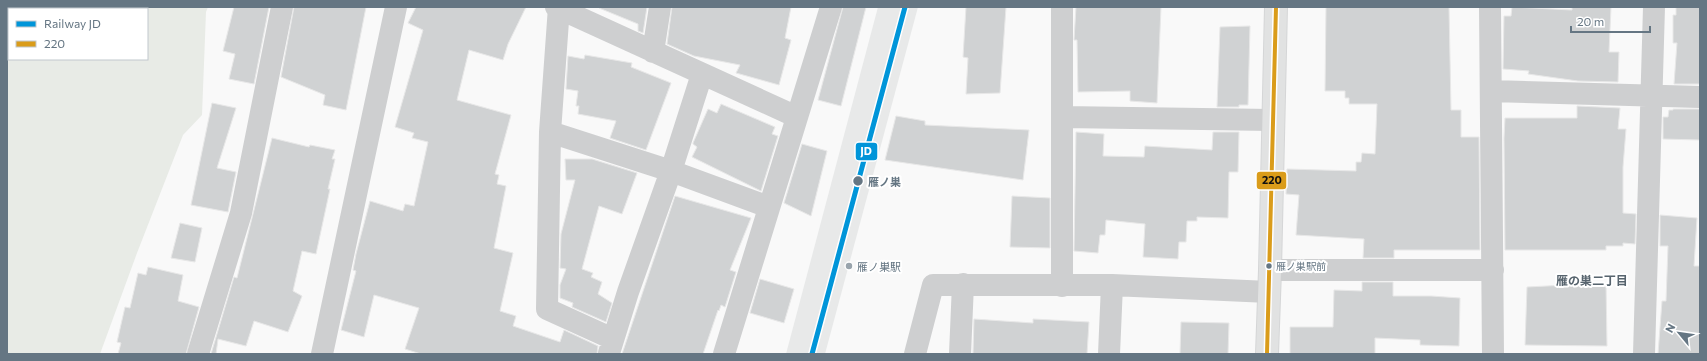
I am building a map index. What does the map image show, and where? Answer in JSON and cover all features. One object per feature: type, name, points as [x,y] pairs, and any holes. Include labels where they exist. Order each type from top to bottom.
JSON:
[{"type":"main road","points":[[1267,354],[1270,292],[1272,120],[1276,7]]},
{"type":"street","points":[[198,354],[241,213],[282,7]]},
{"type":"street","points":[[322,354],[396,7]]},
{"type":"street","points":[[653,52],[660,7]]},
{"type":"street","points":[[724,354],[830,7]]},
{"type":"street","points":[[1062,7],[1062,286]]},
{"type":"street","points":[[1490,7],[1494,354]]},
{"type":"street","points":[[1644,354],[1654,7]]},
{"type":"street","points":[[702,74],[672,171],[628,292],[611,347],[547,309],[550,132],[558,8],[797,117]]},
{"type":"street","points":[[1491,91],[1700,97]]},
{"type":"street","points":[[1062,117],[1272,120]]},
{"type":"street","points":[[550,132],[672,171],[769,207]]},
{"type":"street","points":[[1270,270],[1493,270]]},
{"type":"street","points":[[960,354],[963,284]]},
{"type":"street","points":[[915,354],[933,285],[1112,285],[1270,292]]},
{"type":"street","points":[[1109,354],[1112,285]]},
{"type":"shaded area","points":[[7,7],[208,7],[206,12],[202,115],[183,135],[100,354],[7,354]]},
{"type":"shaded area","points":[[878,7],[918,7],[825,354],[786,354]]},
{"type":"building","points":[[234,7],[269,7],[254,84],[229,79],[235,54],[223,51]]},
{"type":"building","points":[[294,7],[366,7],[346,110],[323,105],[325,95],[281,77]]},
{"type":"building","points":[[416,7],[526,7],[508,44],[503,60],[469,50],[457,100],[511,115],[495,174],[499,175],[497,184],[506,186],[494,248],[513,253],[500,311],[516,316],[513,326],[560,342],[564,330],[598,346],[597,354],[421,354],[405,349],[419,308],[374,295],[364,337],[341,330],[356,271],[353,270],[356,254],[370,201],[403,211],[405,204],[414,206],[428,142],[412,138],[414,133],[395,127],[423,30],[408,23]]},
{"type":"building","points":[[599,7],[647,7],[643,33],[638,31],[638,24]]},
{"type":"building","points":[[672,7],[791,7],[785,38],[791,40],[779,85],[736,73],[740,65],[694,56],[667,44]]},
{"type":"building","points":[[843,7],[866,7],[841,106],[818,100]]},
{"type":"building","points":[[966,7],[1006,7],[1000,93],[966,94],[968,58],[963,57]]},
{"type":"building","points":[[1076,7],[1161,7],[1157,103],[1130,101],[1130,91],[1078,92],[1077,40],[1074,40]]},
{"type":"building","points":[[1326,7],[1449,7],[1451,110],[1461,110],[1461,137],[1479,137],[1480,250],[1394,250],[1394,258],[1363,258],[1364,239],[1296,235],[1299,195],[1286,194],[1287,169],[1356,171],[1356,162],[1361,162],[1362,153],[1375,154],[1377,104],[1349,104],[1349,98],[1345,98],[1345,91],[1325,91]]},
{"type":"building","points":[[1512,7],[1572,10],[1572,7],[1611,7],[1609,52],[1619,52],[1618,82],[1578,81],[1528,74],[1529,71],[1503,69],[1504,16],[1511,16]]},
{"type":"building","points":[[1676,7],[1700,7],[1700,84],[1674,84],[1677,43],[1673,43],[1673,15],[1676,15]]},
{"type":"building","points":[[1250,26],[1248,105],[1239,105],[1239,107],[1217,107],[1220,27]]},
{"type":"building","points":[[585,55],[632,63],[631,67],[671,83],[646,150],[610,138],[616,121],[578,114],[579,106],[576,106],[578,91],[566,89],[568,56],[584,59]]},
{"type":"building","points":[[212,103],[236,108],[217,168],[236,172],[228,212],[191,205]]},
{"type":"building","points":[[721,104],[775,127],[772,134],[778,136],[761,191],[692,157],[697,147],[693,143],[708,109],[717,113]]},
{"type":"building","points":[[1577,106],[1620,108],[1618,129],[1626,129],[1623,167],[1623,213],[1636,214],[1635,244],[1623,243],[1623,246],[1606,246],[1606,250],[1505,250],[1505,118],[1577,118]]},
{"type":"building","points":[[1700,109],[1700,140],[1663,139],[1663,117],[1668,117],[1669,110]]},
{"type":"building","points":[[896,116],[925,121],[925,125],[1029,130],[1023,180],[885,160]]},
{"type":"building","points":[[1076,132],[1104,134],[1103,156],[1144,157],[1145,146],[1212,150],[1213,132],[1239,132],[1238,172],[1229,172],[1228,218],[1197,217],[1197,221],[1187,221],[1186,242],[1179,242],[1178,259],[1143,257],[1145,224],[1106,220],[1105,235],[1100,235],[1098,253],[1074,251]]},
{"type":"building","points":[[272,138],[309,147],[310,145],[335,150],[332,159],[335,159],[328,189],[330,189],[316,254],[302,251],[293,291],[302,296],[288,332],[254,321],[246,346],[218,339],[216,354],[211,354],[234,277],[237,278]]},
{"type":"building","points":[[802,144],[827,151],[811,216],[784,203]]},
{"type":"building","points":[[565,159],[592,159],[637,173],[622,214],[599,206],[582,269],[593,273],[591,277],[602,282],[598,294],[612,303],[606,322],[572,307],[573,303],[560,298],[560,285],[566,269],[560,268],[561,234],[575,180],[566,180]]},
{"type":"building","points":[[675,196],[751,218],[730,270],[736,272],[725,307],[721,305],[719,311],[718,310],[703,354],[622,354]]},
{"type":"building","points":[[1012,196],[1050,198],[1050,248],[1010,247]]},
{"type":"building","points":[[1660,215],[1697,218],[1694,266],[1700,266],[1700,354],[1658,354],[1662,301],[1666,301],[1668,246],[1660,246]]},
{"type":"building","points":[[180,223],[202,228],[195,262],[171,258]]},
{"type":"building","points":[[148,267],[183,275],[178,301],[199,307],[186,354],[118,354],[121,343],[117,342],[125,307],[130,308],[138,273],[146,275]]},
{"type":"building","points":[[760,279],[794,289],[784,323],[750,313]]},
{"type":"building","points":[[1362,282],[1393,282],[1393,296],[1460,298],[1459,346],[1420,345],[1420,340],[1375,338],[1375,354],[1290,354],[1290,327],[1333,327],[1334,290],[1362,291]]},
{"type":"building","points":[[1606,283],[1607,346],[1525,345],[1527,287]]},
{"type":"building","points":[[974,319],[1033,323],[1033,319],[1089,322],[1087,354],[973,354]]},
{"type":"building","points":[[1181,322],[1229,323],[1228,354],[1180,354]]},
{"type":"rail line","name":"JD","points":[[812,354],[905,7]]},
{"type":"transit line","name":"220","points":[[1267,354],[1276,7]]},
{"type":"place","name":"雁ノ巣","points":[[858,181]]},
{"type":"place","name":"雁ノ巣駅","points":[[849,266]]},
{"type":"place","name":"雁ノ巣駅前","points":[[1269,266]]},
{"type":"district","name":"雁の巣二丁目","points":[[1592,280]]}]
